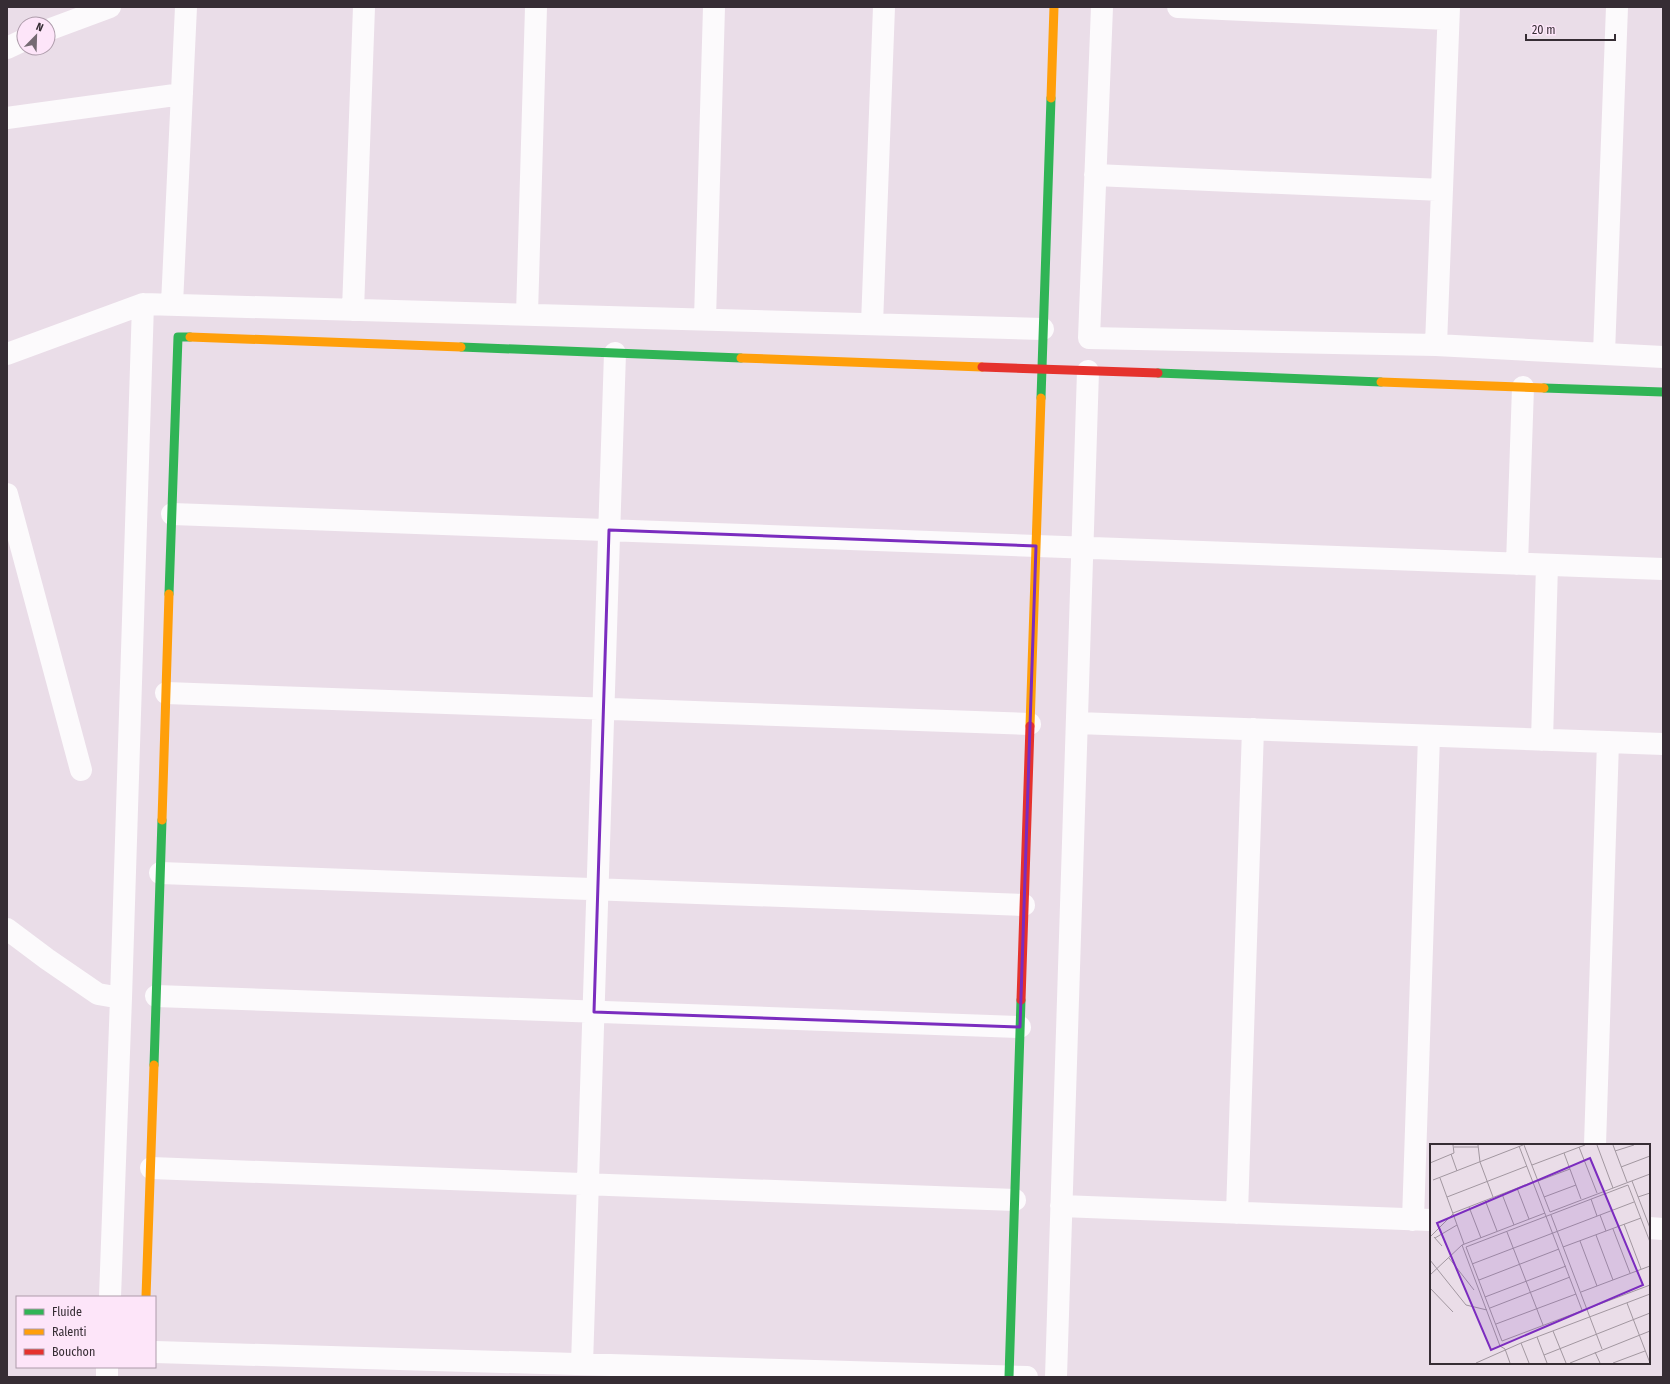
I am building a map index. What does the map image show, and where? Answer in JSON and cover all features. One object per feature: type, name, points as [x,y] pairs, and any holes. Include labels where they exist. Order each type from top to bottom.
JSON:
[{"type":"street","points":[[56,26],[110,7]]},
{"type":"street","points":[[172,304],[186,7]]},
{"type":"street","points":[[353,310],[364,7]]},
{"type":"street","points":[[527,314],[536,7]]},
{"type":"street","points":[[705,320],[714,7]]},
{"type":"street","points":[[872,324],[884,7]]},
{"type":"street","points":[[1009,1376],[1054,7]]},
{"type":"street","points":[[1102,7],[1089,338],[1436,345],[1663,357]]},
{"type":"street","points":[[1178,7],[1448,13],[1436,345]]},
{"type":"street","points":[[1604,353],[1617,7]]},
{"type":"street","points":[[7,118],[182,94]]},
{"type":"street","points":[[1095,175],[1442,190]]},
{"type":"street","points":[[7,354],[143,304],[1043,329]]},
{"type":"street","points":[[110,1296],[143,304]]},
{"type":"street","points":[[146,1296],[178,337],[1663,392]]},
{"type":"street","points":[[582,1364],[615,353]]},
{"type":"street","points":[[1056,1377],[1088,371]]},
{"type":"street","points":[[1517,564],[1523,387]]},
{"type":"street","points":[[7,494],[81,770]]},
{"type":"street","points":[[172,514],[1663,570]]},
{"type":"street","points":[[1542,740],[1547,565]]},
{"type":"street","points":[[166,693],[1030,724]]},
{"type":"street","points":[[1077,723],[1663,744]]},
{"type":"street","points":[[1237,1213],[1253,729]]},
{"type":"street","points":[[1061,1206],[1422,1220],[1429,736]]},
{"type":"street","points":[[1595,1144],[1608,742]]},
{"type":"street","points":[[160,873],[1024,904]]},
{"type":"street","points":[[7,929],[98,994],[121,998]]},
{"type":"street","points":[[156,996],[1020,1027]]},
{"type":"street","points":[[151,1168],[1015,1200]]},
{"type":"street","points":[[1650,1228],[1663,1229]]},
{"type":"street","points":[[156,1352],[1027,1377]]},
{"type":"highlighted area","points":[[609,530],[1036,546],[1020,1027],[594,1012]]},
{"type":"traffic: fast","points":[[1041,398],[1051,98]]},
{"type":"traffic: fast","points":[[169,594],[178,337],[190,337]]},
{"type":"traffic: fast","points":[[461,347],[741,358]]},
{"type":"traffic: fast","points":[[1158,373],[1381,382]]},
{"type":"traffic: fast","points":[[1544,388],[1663,392]]},
{"type":"traffic: fast","points":[[154,1065],[162,820]]},
{"type":"traffic: fast","points":[[1009,1377],[1021,1000]]},
{"type":"traffic: slow","points":[[1051,98],[1054,7]]},
{"type":"traffic: slow","points":[[190,337],[461,347]]},
{"type":"traffic: slow","points":[[741,358],[982,367]]},
{"type":"traffic: slow","points":[[1381,382],[1544,388]]},
{"type":"traffic: slow","points":[[1030,726],[1041,398]]},
{"type":"traffic: slow","points":[[162,820],[169,594]]},
{"type":"traffic: slow","points":[[146,1296],[154,1065]]},
{"type":"traffic: jam","points":[[982,367],[1158,373]]},
{"type":"traffic: jam","points":[[1021,1000],[1030,726]]}]
